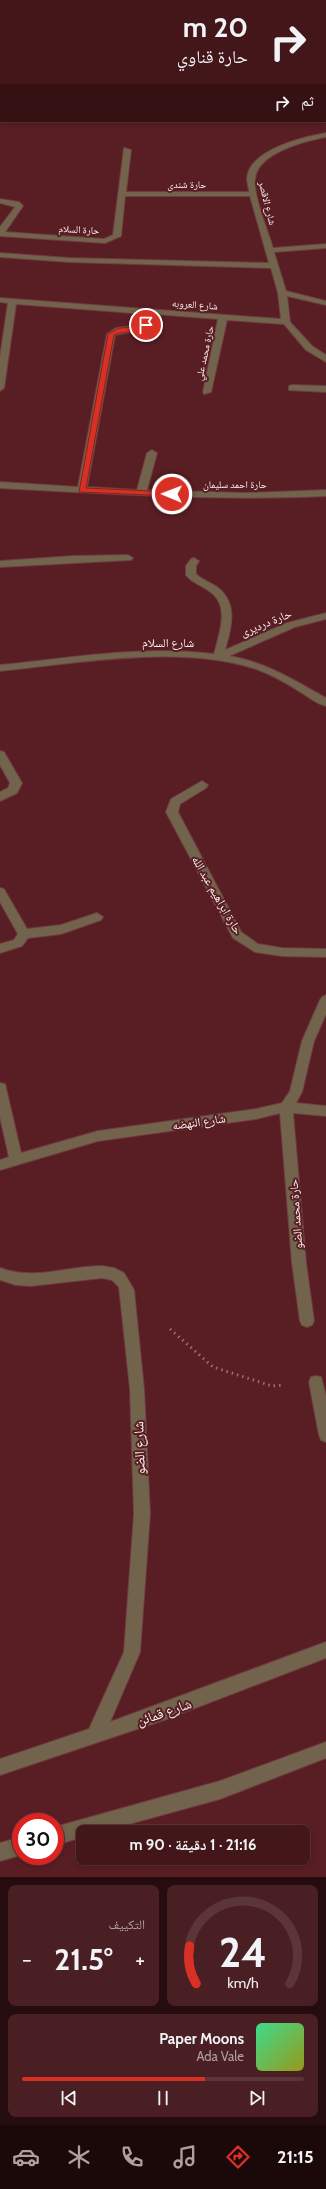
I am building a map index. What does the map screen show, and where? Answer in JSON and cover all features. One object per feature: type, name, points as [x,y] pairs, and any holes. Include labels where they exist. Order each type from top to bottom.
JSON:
[{"type":"street","name":"شارع الاقصر","points":[[286,322],[282,293],[254,194],[251,178],[257,166],[269,154],[287,145],[326,135]]},
{"type":"street","name":"حارة السلام","points":[[0,233],[105,241],[117,236],[127,150]]},
{"type":"street","name":"حارة شندى","points":[[121,194],[254,194]]},
{"type":"street","points":[[0,201],[19,206],[0,233]]},
{"type":"street","points":[[271,250],[326,246]]},
{"type":"street","points":[[0,255],[69,260],[274,266]]},
{"type":"street","points":[[282,293],[326,303]]},
{"type":"street","name":"شارع العروبه","points":[[0,300],[286,322]]},
{"type":"street","points":[[0,388],[12,301]]},
{"type":"street","points":[[82,490],[111,334],[122,329],[135,330],[144,328],[151,312]]},
{"type":"street","name":"حارة محمد علي","points":[[207,392],[223,318]]},
{"type":"street","points":[[286,322],[309,348],[326,359]]},
{"type":"street","points":[[292,388],[326,389]]},
{"type":"street","points":[[141,494],[152,453]]},
{"type":"street","name":"حارة احمد سليمان","points":[[0,485],[141,494],[234,495],[326,493]]},
{"type":"street","points":[[0,564],[73,559],[128,558]]},
{"type":"street","points":[[194,561],[191,566],[191,575],[199,583],[217,592],[225,604],[228,616],[218,657]]},
{"type":"street","name":"حارة درديرى","points":[[218,657],[291,625],[326,616]]},
{"type":"street","name":"شارع السلام","points":[[0,668],[171,654],[218,657],[260,667],[326,704]]},
{"type":"street","points":[[0,755],[16,783],[13,790],[0,797]]},
{"type":"street","name":"حارة ابراهيم عبد الله","points":[[202,785],[175,802],[172,812],[238,935],[255,948],[282,952],[326,953]]},
{"type":"street","points":[[0,892],[24,934]]},
{"type":"street","points":[[24,934],[56,932],[77,926],[97,917]]},
{"type":"street","points":[[0,949],[18,943],[24,934]]},
{"type":"street","points":[[286,1107],[296,1092],[308,1041],[326,1000]]},
{"type":"street","points":[[0,1088],[16,1159]]},
{"type":"street","name":"شارع النهضه","points":[[0,1164],[98,1136],[256,1114],[286,1107],[326,1111]]},
{"type":"street","name":"حارة محمد الضو","points":[[286,1107],[299,1262],[307,1321]]},
{"type":"street","name":"شارع الضو","points":[[0,1274],[19,1281],[99,1272],[112,1273],[123,1280],[127,1290],[137,1389],[142,1514],[132,1652],[95,1736]]},
{"type":"street","points":[[316,1382],[326,1436]]},
{"type":"street","name":"شارع قمائن","points":[[0,1767],[233,1688],[326,1650]]},
{"type":"street","points":[[64,1833],[220,1790],[326,1750]]},
{"type":"street","points":[[0,1852],[12,1849]]},
{"type":"path","points":[[170,1329],[213,1367],[272,1386],[316,1382]]},
{"type":"route","points":[[146,325],[144,328],[135,330],[122,329],[111,334],[82,490],[141,494],[172,494]]}]
